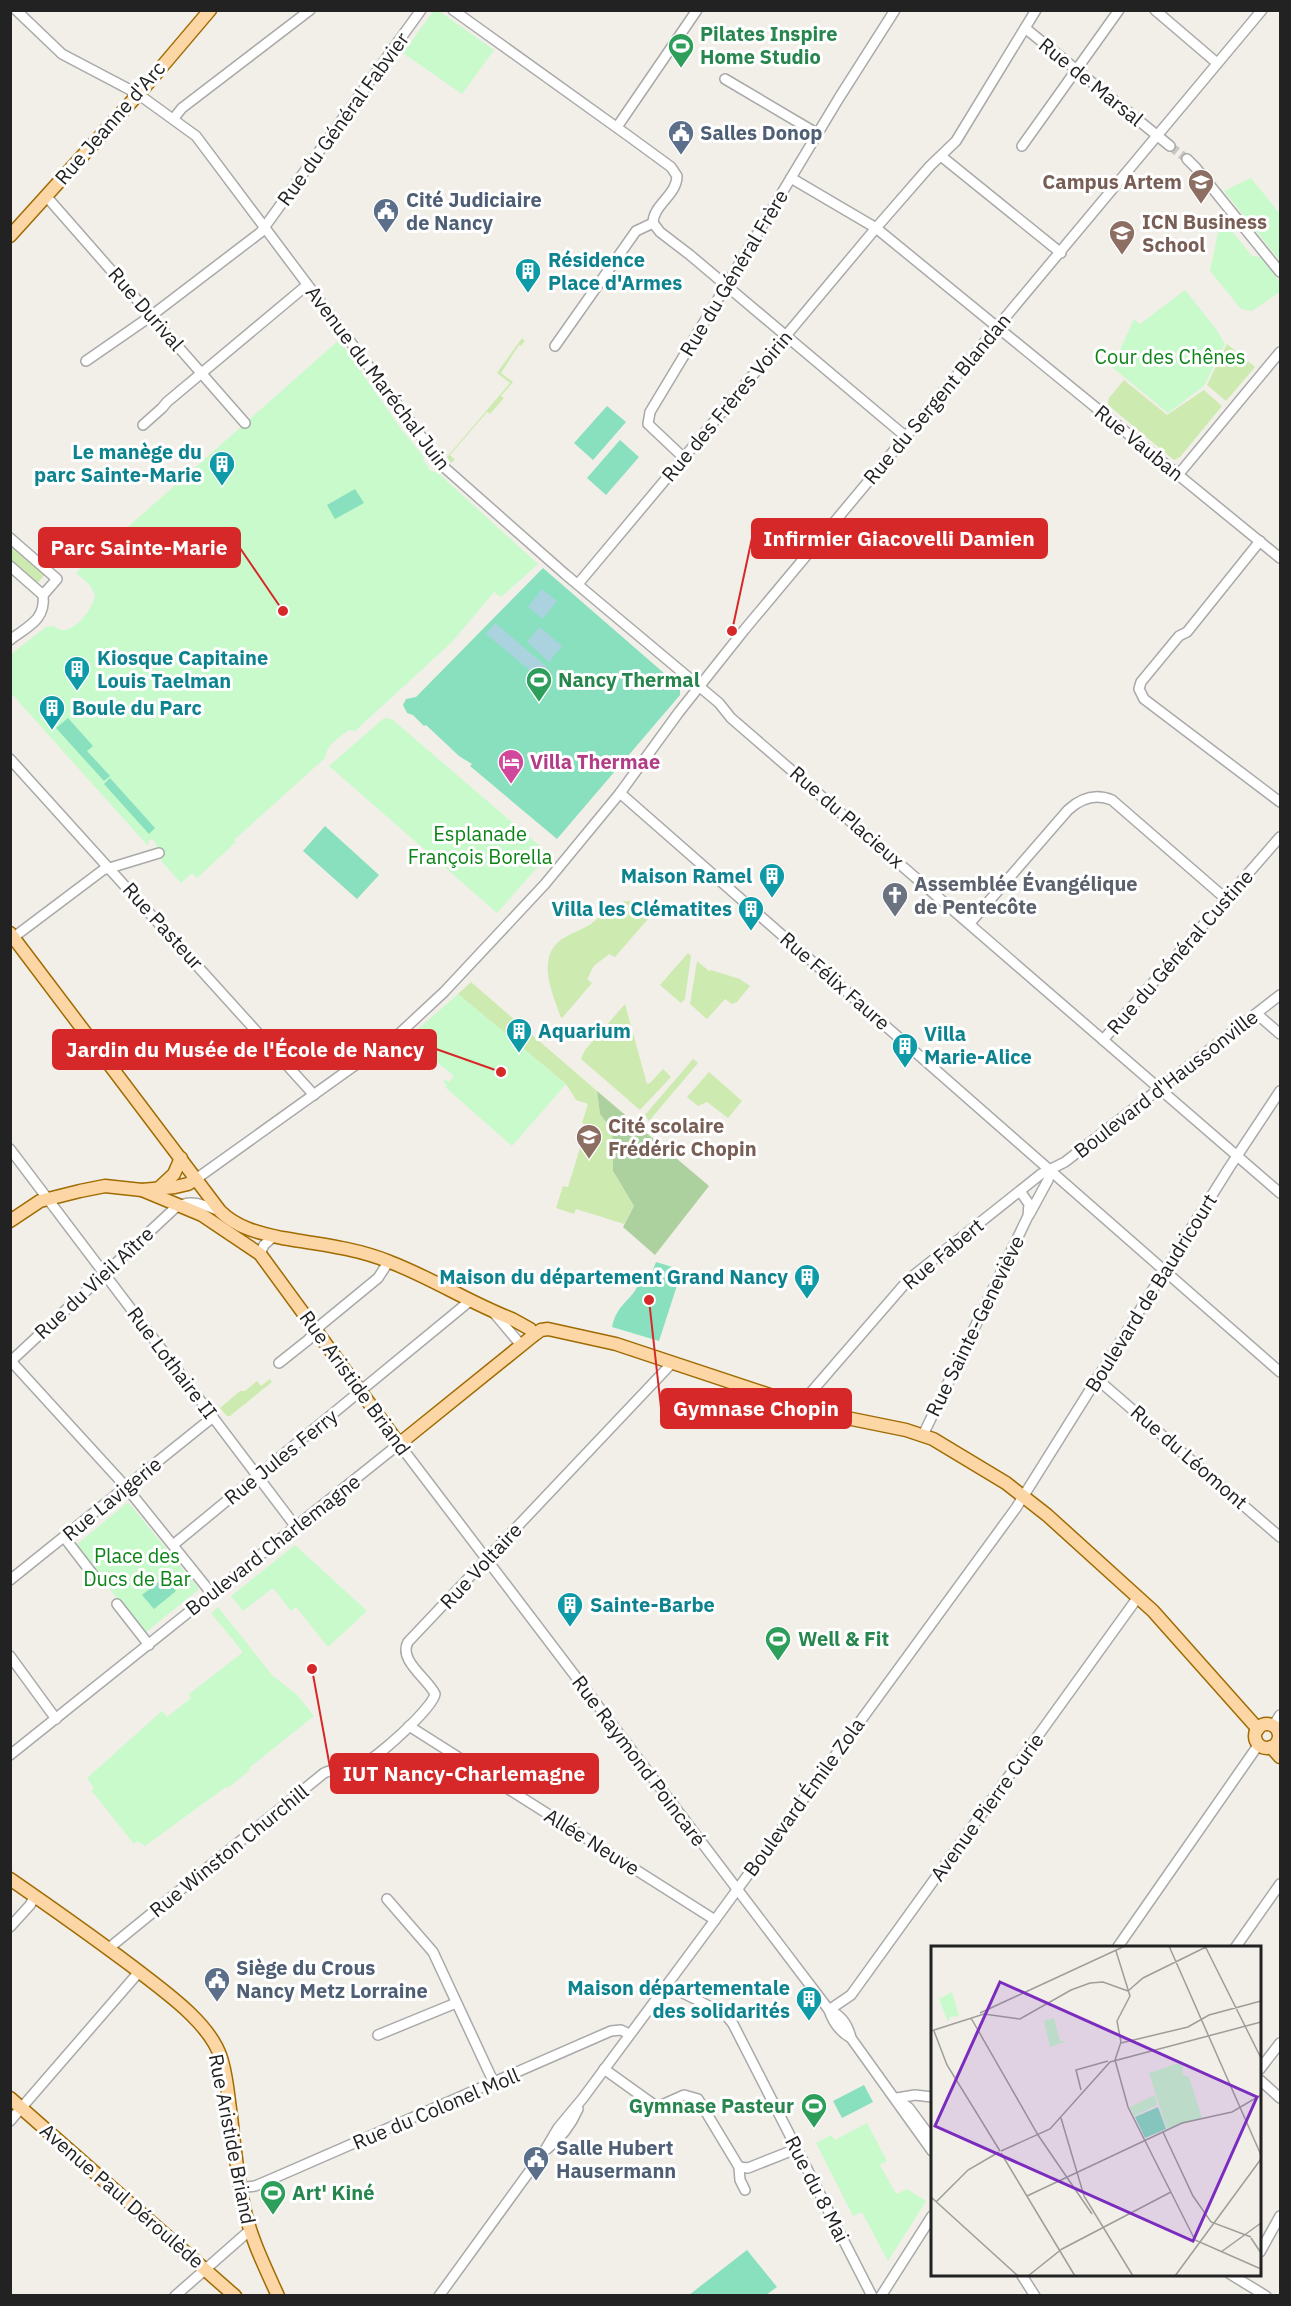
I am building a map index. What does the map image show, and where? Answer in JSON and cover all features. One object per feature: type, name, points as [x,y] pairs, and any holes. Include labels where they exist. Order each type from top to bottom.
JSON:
[{"type":"main road","name":"Rue Jeanne d'Arc","points":[[10,236],[210,10]]},
{"type":"main road","points":[[12,937],[220,1211],[241,1227],[389,1261],[531,1329],[534,1335],[541,1330],[548,1329],[616,1344],[837,1416],[923,1435],[957,1453],[1024,1496],[1153,1611],[1258,1729]]},
{"type":"main road","points":[[158,1189],[176,1172],[181,1158]]},
{"type":"main road","points":[[10,1221],[40,1201],[105,1186],[142,1190],[158,1189],[181,1186],[196,1179]]},
{"type":"main road","points":[[142,1190],[202,1215],[260,1254]]},
{"type":"main road","name":"Rue Aristide Briand","points":[[260,1254],[399,1444]]},
{"type":"main road","name":"Boulevard Charlemagne","points":[[399,1444],[534,1335]]},
{"type":"main road","points":[[1265,1745],[1277,1742],[1278,1728],[1265,1724],[1258,1729],[1256,1739],[1281,1757]]},
{"type":"main road","name":"Rue Aristide Briand","points":[[10,1879],[109,1948],[177,2002],[210,2038],[220,2055],[226,2084],[240,2188],[249,2231],[278,2295]]},
{"type":"main road","name":"Avenue Paul Déroulède","points":[[10,2098],[235,2295]]},
{"type":"street","name":"Avenue du Maréchal Juin","points":[[16,10],[62,54],[138,94],[191,131],[202,142],[445,468],[699,687]]},
{"type":"street","points":[[174,118],[180,110],[310,10]]},
{"type":"street","name":"Rue du Général Fabvier","points":[[86,361],[152,316],[259,234],[421,10]]},
{"type":"street","points":[[453,10],[617,127],[675,172],[677,179],[675,186],[654,215],[653,224],[905,436]]},
{"type":"street","points":[[617,127],[697,10]]},
{"type":"street","name":"Rue du Général Frère","points":[[684,458],[651,428],[648,419],[650,412],[895,10]]},
{"type":"street","name":"Rue des Frères Voirin","points":[[578,584],[876,228],[930,166],[956,141],[1036,10]]},
{"type":"street","points":[[1022,146],[1119,10]]},
{"type":"street","points":[[1155,10],[1218,63]]},
{"type":"street","name":"Rue du Sergent Blandan","points":[[314,1095],[406,1028],[444,992],[540,890],[620,793],[699,687],[905,436],[1060,253],[1164,141],[1218,63],[1262,10]]},
{"type":"street","name":"Rue de Marsal","points":[[1025,28],[1164,141]]},
{"type":"street","points":[[725,79],[818,134]]},
{"type":"street","points":[[941,156],[1060,253]]},
{"type":"street","points":[[1187,159],[1281,272]]},
{"type":"street","name":"Rue Vauban","points":[[791,178],[876,228],[1281,558]]},
{"type":"street","name":"Rue Durival","points":[[46,196],[245,423]]},
{"type":"street","points":[[555,346],[636,231],[653,224]]},
{"type":"street","points":[[143,425],[201,373],[307,285]]},
{"type":"street","points":[[1178,475],[1281,352]]},
{"type":"street","points":[[10,538],[57,579],[43,595]]},
{"type":"street","points":[[1260,541],[1187,632],[1179,636],[1141,682],[1139,689],[1144,699],[1281,802]]},
{"type":"street","points":[[10,566],[43,595],[44,604],[40,617],[10,640]]},
{"type":"street","name":"Rue du Placieux","points":[[699,687],[719,703],[731,718],[1281,1193]]},
{"type":"street","name":"Rue Pasteur","points":[[10,759],[314,1095]]},
{"type":"street","name":"Rue Félix Faure","points":[[620,793],[1281,1372]]},
{"type":"street","points":[[970,923],[1068,810],[1079,801],[1089,797],[1105,797],[1112,800],[1226,899]]},
{"type":"street","name":"Rue du Général Custine","points":[[1103,1040],[1281,837]]},
{"type":"street","points":[[12,937],[103,870],[159,852]]},
{"type":"street","name":"Boulevard d'Haussonville","points":[[1050,1170],[1065,1162],[1281,995]]},
{"type":"street","points":[[1257,1014],[1281,1034]]},
{"type":"street","name":"Boulevard de Baudricourt","points":[[1024,1496],[1164,1271],[1281,1091]]},
{"type":"street","points":[[196,1179],[314,1095]]},
{"type":"street","name":"Rue Lothaire II","points":[[10,1149],[296,1527]]},
{"type":"street","name":"Rue Fabert","points":[[800,1405],[909,1279],[1050,1170]]},
{"type":"street","name":"Rue Sainte-Geneviève","points":[[923,1435],[1028,1216],[1034,1209],[1050,1170]]},
{"type":"street","name":"Rue Sainte-Geneviève","points":[[1020,1191],[1029,1204],[1028,1216]]},
{"type":"street","points":[[179,1206],[194,1202],[220,1211]]},
{"type":"street","name":"Rue du Vieil Aître","points":[[11,1361],[179,1206]]},
{"type":"street","points":[[260,1254],[264,1245],[274,1236]]},
{"type":"street","points":[[279,1364],[378,1278],[389,1261]]},
{"type":"street","name":"Rue Jules Ferry","points":[[173,1545],[471,1299]]},
{"type":"street","points":[[493,1311],[521,1345]]},
{"type":"street","points":[[11,1361],[126,1487],[212,1594]]},
{"type":"street","name":"Rue Voltaire","points":[[355,1767],[371,1760],[431,1704],[435,1694],[406,1657],[405,1648],[673,1362]]},
{"type":"street","name":"Rue du Léomont","points":[[1097,1379],[1281,1537]]},
{"type":"street","name":"Rue Lavigerie","points":[[10,1580],[213,1417]]},
{"type":"street","name":"Rue Aristide Briand","points":[[399,1444],[450,1512]]},
{"type":"street","name":"Boulevard Charlemagne","points":[[10,1755],[399,1444]]},
{"type":"street","name":"Boulevard Émile Zola","points":[[439,2295],[545,2150],[557,2142],[573,2121],[583,2098],[629,2034],[715,1920],[1024,1496]]},
{"type":"street","name":"Rue Raymond Poincaré","points":[[450,1512],[830,2010],[838,2014],[849,2029],[851,2038],[897,2098]]},
{"type":"street","points":[[64,1537],[94,1576]]},
{"type":"street","name":"Avenue Pierre Curie","points":[[830,2010],[852,1995],[1138,1597]]},
{"type":"street","points":[[117,1604],[149,1645]]},
{"type":"street","points":[[10,1656],[56,1719]]},
{"type":"street","name":"Allée Neuve","points":[[409,1726],[715,1920]]},
{"type":"street","points":[[1118,1946],[1265,1745]]},
{"type":"street","name":"Rue Winston Churchill","points":[[109,1948],[324,1773],[333,1768],[355,1767]]},
{"type":"street","points":[[1236,1946],[1281,1884]]},
{"type":"street","points":[[10,1926],[30,1905],[35,1896]]},
{"type":"street","points":[[387,1899],[433,1952],[495,2083]]},
{"type":"street","points":[[10,2121],[139,1972]]},
{"type":"street","name":"Rue du 8 Mai","points":[[667,1985],[725,2014],[730,2019],[872,2295]]},
{"type":"street","points":[[378,2035],[456,2003]]},
{"type":"street","name":"Rue du Colonel Moll","points":[[240,2188],[255,2186],[611,2031],[621,2030],[629,2034]]},
{"type":"street","points":[[1261,2068],[1281,2043]]},
{"type":"street","points":[[604,2069],[657,2107],[684,2096],[698,2099],[738,2167],[740,2180],[745,2190]]},
{"type":"street","points":[[1261,2081],[1281,2098]]},
{"type":"street","points":[[897,2098],[915,2095],[931,2097]]},
{"type":"street","points":[[897,2098],[909,2108],[931,2136]]},
{"type":"street","points":[[897,2098],[903,2112],[931,2148]]},
{"type":"street","points":[[738,2167],[748,2168],[796,2149]]},
{"type":"street","points":[[1261,2250],[1281,2216]]},
{"type":"street","points":[[881,2295],[931,2219]]},
{"type":"street","points":[[175,2295],[249,2231]]},
{"type":"street","points":[[1023,2276],[1035,2295]]},
{"type":"street","points":[[1244,2278],[1266,2295]]},
{"type":"green space","points":[[434,10],[439,11],[494,50],[462,94],[403,53]]},
{"type":"green space","points":[[1251,178],[1280,214],[1280,261],[1224,191]]},
{"type":"green space","points":[[1221,218],[1252,256],[1260,257],[1280,282],[1280,292],[1252,311],[1241,309],[1210,271]]},
{"type":"green space","name":"Cour des Chênes","points":[[1185,290],[1225,344],[1204,386],[1168,413],[1112,367],[1134,319],[1140,324]]},
{"type":"green space","points":[[522,338],[525,341],[521,346],[519,345],[501,373],[513,382],[501,396],[504,398],[490,414],[487,412],[450,455],[455,460],[451,463],[447,457],[510,383],[497,373]]},
{"type":"green space","points":[[339,340],[401,429],[424,457],[423,460],[431,471],[437,472],[538,564],[501,597],[494,592],[452,642],[355,731],[349,730],[334,742],[325,758],[234,840],[236,842],[197,878],[192,873],[181,883],[162,862],[156,843],[152,839],[147,845],[11,693],[10,655],[46,627],[54,626],[60,630],[66,630],[79,622],[90,608],[95,595],[90,585],[76,573]]},
{"type":"green space","points":[[1227,344],[1255,367],[1226,401],[1207,385]]},
{"type":"green space","points":[[1124,380],[1167,415],[1204,390],[1222,406],[1180,457],[1174,460],[1108,405],[1109,398]]},
{"type":"green space","points":[[607,406],[626,422],[593,460],[574,443]]},
{"type":"green space","points":[[620,440],[639,457],[606,495],[587,478]]},
{"type":"green space","points":[[355,489],[364,503],[335,519],[327,505]]},
{"type":"green space","points":[[11,543],[45,574],[37,584],[11,560]]},
{"type":"green space","name":"Nancy Thermal","points":[[543,568],[680,687],[680,695],[557,839],[470,766],[472,764],[459,756],[426,725],[424,726],[413,715],[407,713],[403,705],[406,699],[416,697]]},
{"type":"green space","points":[[68,718],[93,746],[87,751],[110,776],[104,781],[56,728]]},
{"type":"green space","name":"Esplanade François Borella","points":[[387,718],[393,720],[549,854],[497,913],[329,766]]},
{"type":"green space","points":[[110,778],[155,828],[149,834],[104,784]]},
{"type":"green space","points":[[325,826],[379,875],[357,899],[303,851]]},
{"type":"green space","points":[[630,901],[646,909],[648,919],[615,957],[609,954],[594,966],[587,979],[592,983],[561,1018],[548,977],[549,956],[554,947],[562,939],[591,924],[613,906]]},
{"type":"green space","points":[[688,953],[691,956],[685,999],[681,1003],[660,985]]},
{"type":"green space","points":[[697,961],[709,971],[740,979],[750,986],[737,1002],[732,1004],[725,999],[707,1019],[690,1004]]},
{"type":"green space","points":[[471,982],[597,1091],[600,1114],[612,1130],[613,1171],[634,1206],[624,1224],[576,1209],[574,1214],[556,1208],[563,1186],[568,1187],[587,1125],[582,1123],[588,1104],[576,1100],[566,1084],[458,994]]},
{"type":"green space","points":[[458,994],[566,1084],[512,1146],[445,1087],[447,1085],[443,1082],[445,1079],[449,1082],[454,1076],[425,1052],[436,1040],[430,1035],[428,1038],[418,1029]]},
{"type":"green space","points":[[625,1004],[647,1084],[663,1069],[671,1077],[640,1110],[581,1059],[585,1050]]},
{"type":"green space","points":[[693,1059],[698,1063],[649,1121],[645,1115]]},
{"type":"green space","points":[[709,1072],[742,1101],[728,1118],[707,1102],[698,1106],[687,1097]]},
{"type":"green space","points":[[597,1091],[709,1186],[655,1255],[623,1227],[634,1206],[613,1171],[612,1130],[600,1114]]},
{"type":"green space","points":[[656,1262],[682,1270],[659,1341],[612,1327],[621,1307],[639,1283],[643,1284],[646,1274],[651,1275]]},
{"type":"green space","points":[[270,1379],[272,1382],[230,1416],[227,1416],[220,1408],[240,1391],[245,1391],[257,1381],[261,1386]]},
{"type":"green space","name":"Place des Ducs de Bar","points":[[128,1502],[199,1589],[145,1633],[75,1546]]},
{"type":"green space","points":[[295,1545],[367,1611],[328,1647],[296,1607],[291,1611],[273,1588],[243,1611],[231,1596]]},
{"type":"green space","points":[[165,1577],[176,1591],[154,1609],[142,1595]]},
{"type":"green space","points":[[218,1607],[272,1675],[297,1695],[314,1716],[249,1768],[250,1770],[228,1788],[226,1787],[145,1846],[137,1841],[134,1844],[91,1790],[94,1788],[87,1778],[162,1711],[167,1717],[191,1698],[189,1694],[243,1652],[211,1613]]},
{"type":"green space","points":[[864,2085],[873,2102],[842,2118],[833,2101]]},
{"type":"green space","points":[[867,2123],[887,2161],[880,2165],[896,2194],[907,2189],[926,2201],[888,2261],[862,2212],[853,2216],[816,2143],[831,2135],[835,2140]]},
{"type":"green space","points":[[747,2250],[777,2287],[766,2295],[689,2295]]},
{"type":"water","points":[[542,589],[557,601],[543,619],[528,607]]},
{"type":"water","points":[[495,623],[547,667],[538,677],[486,634]]},
{"type":"water","points":[[540,627],[562,646],[549,662],[527,642]]},
{"type":"tunnel","points":[[1170,146],[1187,159]]},
{"type":"place","name":"Pilates Inspire Home Studio","points":[[681,69]]},
{"type":"place","name":"Salles Donop","points":[[681,156]]},
{"type":"place","name":"Campus Artem","points":[[1201,205]]},
{"type":"place","name":"Cité Judiciaire de Nancy","points":[[386,234]]},
{"type":"place","name":"ICN Business School","points":[[1122,256]]},
{"type":"place","name":"Résidence Place d'Armes","points":[[528,294]]},
{"type":"place","name":"Le manège du parc Sainte-Marie","points":[[222,487]]},
{"type":"place","name":"Parc Sainte-Marie","points":[[283,611]]},
{"type":"place","name":"Infirmier Giacovelli Damien","points":[[732,631]]},
{"type":"place","name":"Kiosque Capitaine Louis Taelman","points":[[77,692]]},
{"type":"place","name":"Nancy Thermal","points":[[539,703]]},
{"type":"place","name":"Boule du Parc","points":[[52,731]]},
{"type":"place","name":"Villa Thermae","points":[[511,785]]},
{"type":"place","name":"Maison Ramel","points":[[772,899]]},
{"type":"place","name":"Assemblée Évangélique de Pentecôte","points":[[895,918]]},
{"type":"place","name":"Villa les Clématites","points":[[751,932]]},
{"type":"place","name":"Aquarium","points":[[519,1054]]},
{"type":"place","name":"Villa Marie-Alice","points":[[905,1069]]},
{"type":"place","name":"Jardin du Musée de l'École de Nancy","points":[[501,1072]]},
{"type":"place","name":"Cité scolaire Frédéric Chopin","points":[[589,1160]]},
{"type":"place","name":"Gymnase Chopin","points":[[649,1300]]},
{"type":"place","name":"Maison du département Grand Nancy","points":[[807,1300]]},
{"type":"place","name":"Sainte-Barbe","points":[[570,1628]]},
{"type":"place","name":"Well & Fit","points":[[778,1662]]},
{"type":"place","name":"IUT Nancy-Charlemagne","points":[[312,1669]]},
{"type":"place","name":"Siège du Crous Nancy Metz Lorraine","points":[[217,2003]]},
{"type":"place","name":"Maison départementale des solidarités","points":[[809,2022]]},
{"type":"place","name":"Gymnase Pasteur","points":[[814,2129]]},
{"type":"place","name":"Salle Hubert Hausermann","points":[[536,2182]]},
{"type":"place","name":"Art' Kiné","points":[[273,2216]]}]
